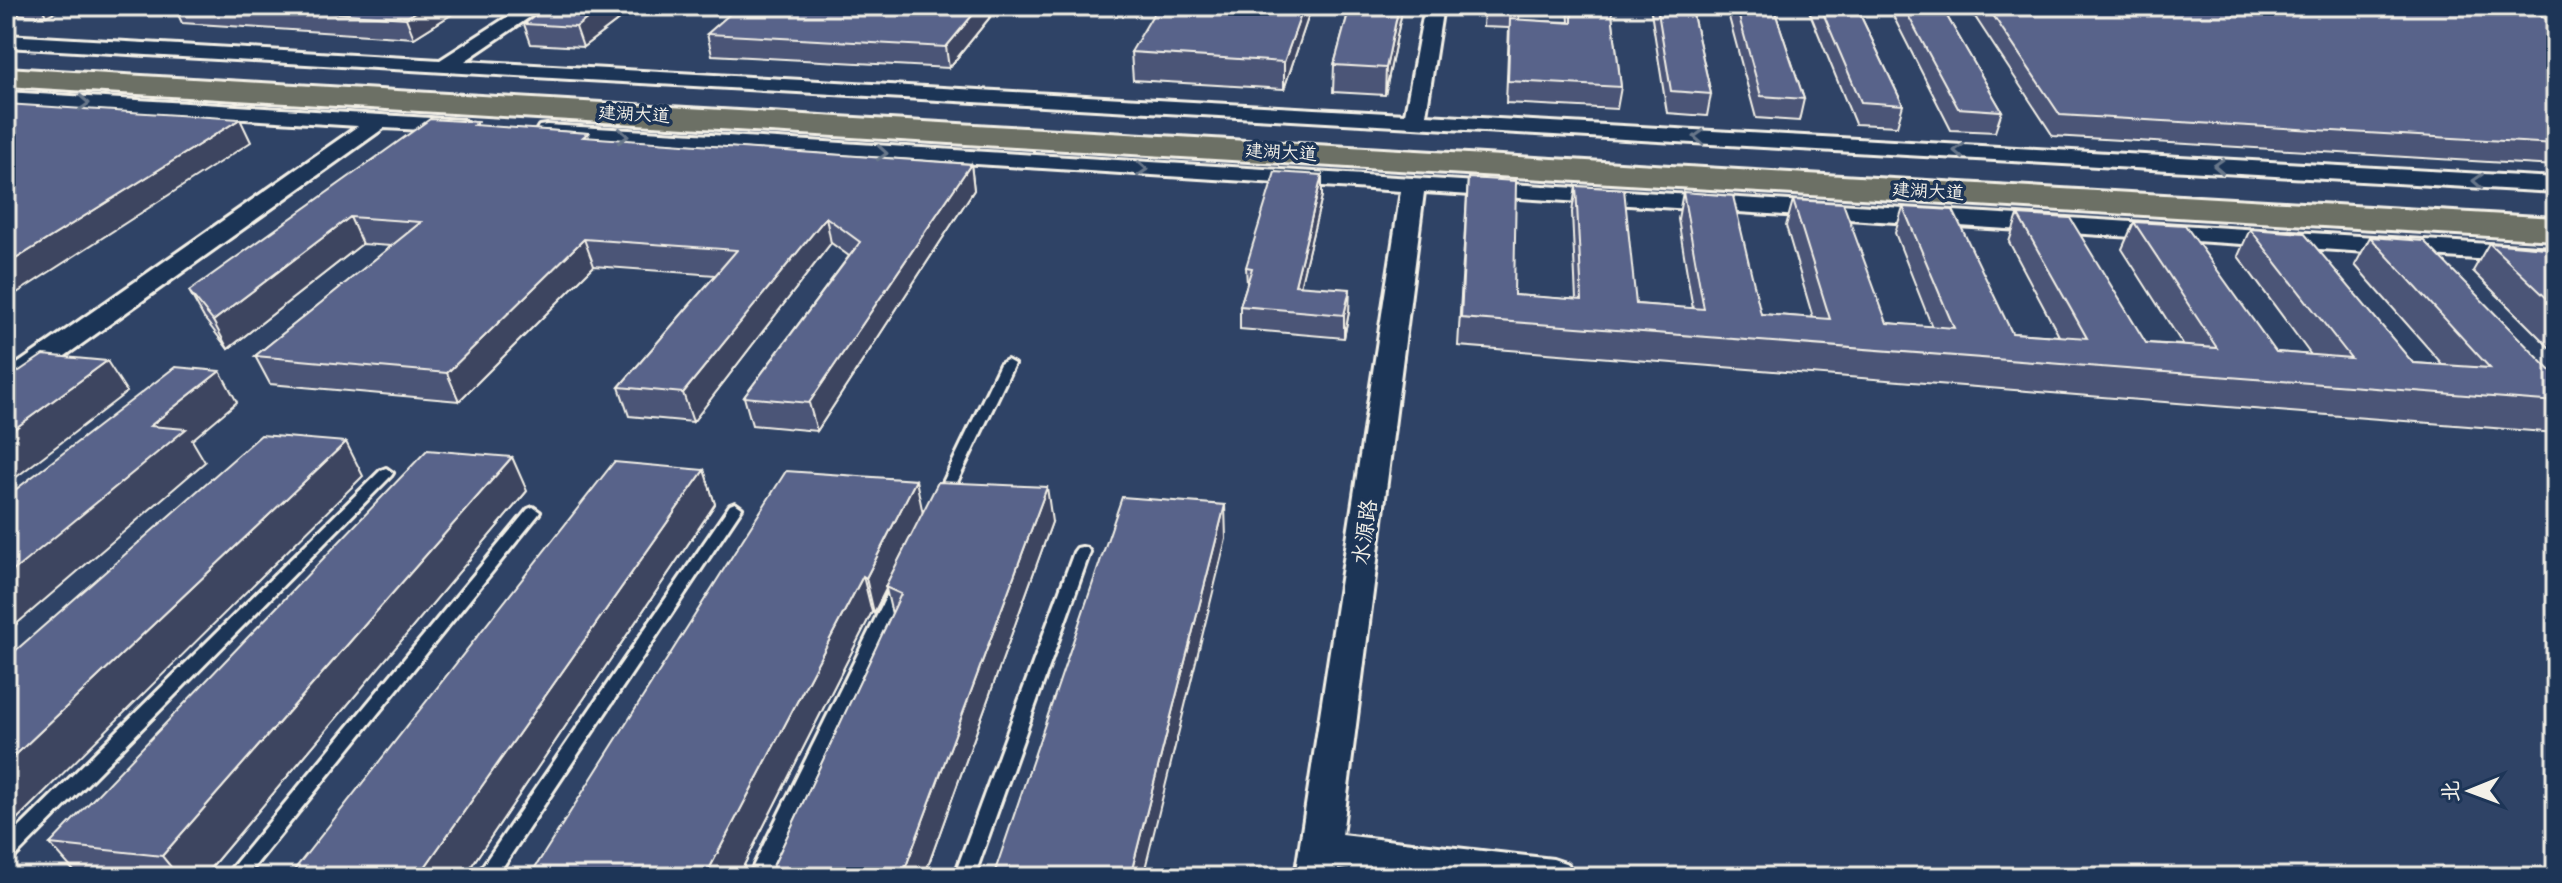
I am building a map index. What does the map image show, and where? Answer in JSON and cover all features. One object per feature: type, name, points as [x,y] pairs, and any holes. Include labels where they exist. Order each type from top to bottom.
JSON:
[{"type":"main road","name":"建湖大道","points":[[6,59],[2556,208]]},
{"type":"main road","name":"建湖大道","points":[[6,77],[2556,229]]},
{"type":"street","points":[[445,65],[537,6]]},
{"type":"street","points":[[1414,121],[1434,6]]},
{"type":"street","points":[[6,41],[2556,185]]},
{"type":"street","points":[[6,98],[2556,256]]},
{"type":"street","points":[[6,385],[379,121]]},
{"type":"street","name":"水源路","points":[[1317,864],[1413,187]]},
{"type":"street","points":[[1317,864],[1553,877]]},
{"type":"lane","points":[[938,507],[1007,364]]},
{"type":"lane","points":[[6,853],[386,473]]},
{"type":"lane","points":[[485,877],[735,508]]},
{"type":"lane","points":[[234,877],[533,512]]},
{"type":"lane","points":[[964,877],[1082,552]]},
{"type":"lane","points":[[758,877],[903,578]]},
{"type":"building","points":[[229,6],[425,6],[406,18]]},
{"type":"building","points":[[549,6],[604,6],[576,27],[524,24]]},
{"type":"building","points":[[739,6],[980,6],[946,47],[707,34]]},
{"type":"building","points":[[1158,6],[1304,6],[1284,62],[1131,52]]},
{"type":"building","points":[[1350,6],[1399,6],[1386,68],[1334,65]]},
{"type":"building","points":[[1572,6],[1611,6],[1621,87],[1508,81],[1510,19],[1572,23]]},
{"type":"building","points":[[1657,6],[1691,6],[1711,94],[1671,91]]},
{"type":"building","points":[[1736,6],[1773,6],[1804,99],[1761,96]]},
{"type":"building","points":[[1820,6],[1856,6],[1903,105],[1861,102]]},
{"type":"building","points":[[1903,6],[1941,6],[2002,111],[1958,108]]},
{"type":"building","points":[[1987,6],[2527,6],[2556,26],[2556,144],[2060,115]]},
{"type":"building","points":[[6,104],[240,119],[6,265]]},
{"type":"building","points":[[430,119],[588,133],[583,137],[971,164],[809,403],[744,397],[860,242],[826,217],[683,393],[619,387],[737,250],[584,239],[447,373],[255,356],[421,222],[350,217],[213,321],[189,291]]},
{"type":"building","points":[[1275,172],[1322,175],[1295,285],[1350,289],[1344,315],[1240,306],[1252,268],[1246,267]]},
{"type":"building","points":[[1468,178],[1516,181],[1514,295],[1582,300],[1576,186],[1624,189],[1636,304],[1704,309],[1683,192],[1733,196],[1761,314],[1830,319],[1793,200],[1843,203],[1887,323],[1954,328],[1903,207],[1953,210],[2012,333],[2087,338],[2018,215],[2070,218],[2146,343],[2217,348],[2134,222],[2185,225],[2276,352],[2351,358],[2250,229],[2304,233],[2413,363],[2490,368],[2370,237],[2424,241],[2556,373],[2556,402],[1461,318]]},
{"type":"building","points":[[2489,243],[2556,249],[2556,307]]},
{"type":"building","points":[[43,355],[107,361],[6,435],[6,380]]},
{"type":"building","points":[[175,367],[220,371],[150,426],[186,429],[6,577],[6,497]]},
{"type":"building","points":[[261,435],[346,442],[6,764],[6,659]]},
{"type":"building","points":[[427,450],[512,457],[162,856],[50,844]]},
{"type":"building","points":[[614,462],[704,470],[418,877],[291,874]]},
{"type":"building","points":[[786,471],[916,480],[705,877],[529,877]]},
{"type":"building","points":[[938,482],[1047,487],[902,877],[768,877],[901,594],[885,587]]},
{"type":"building","points":[[1122,497],[1225,505],[1130,877],[993,877]]}]
